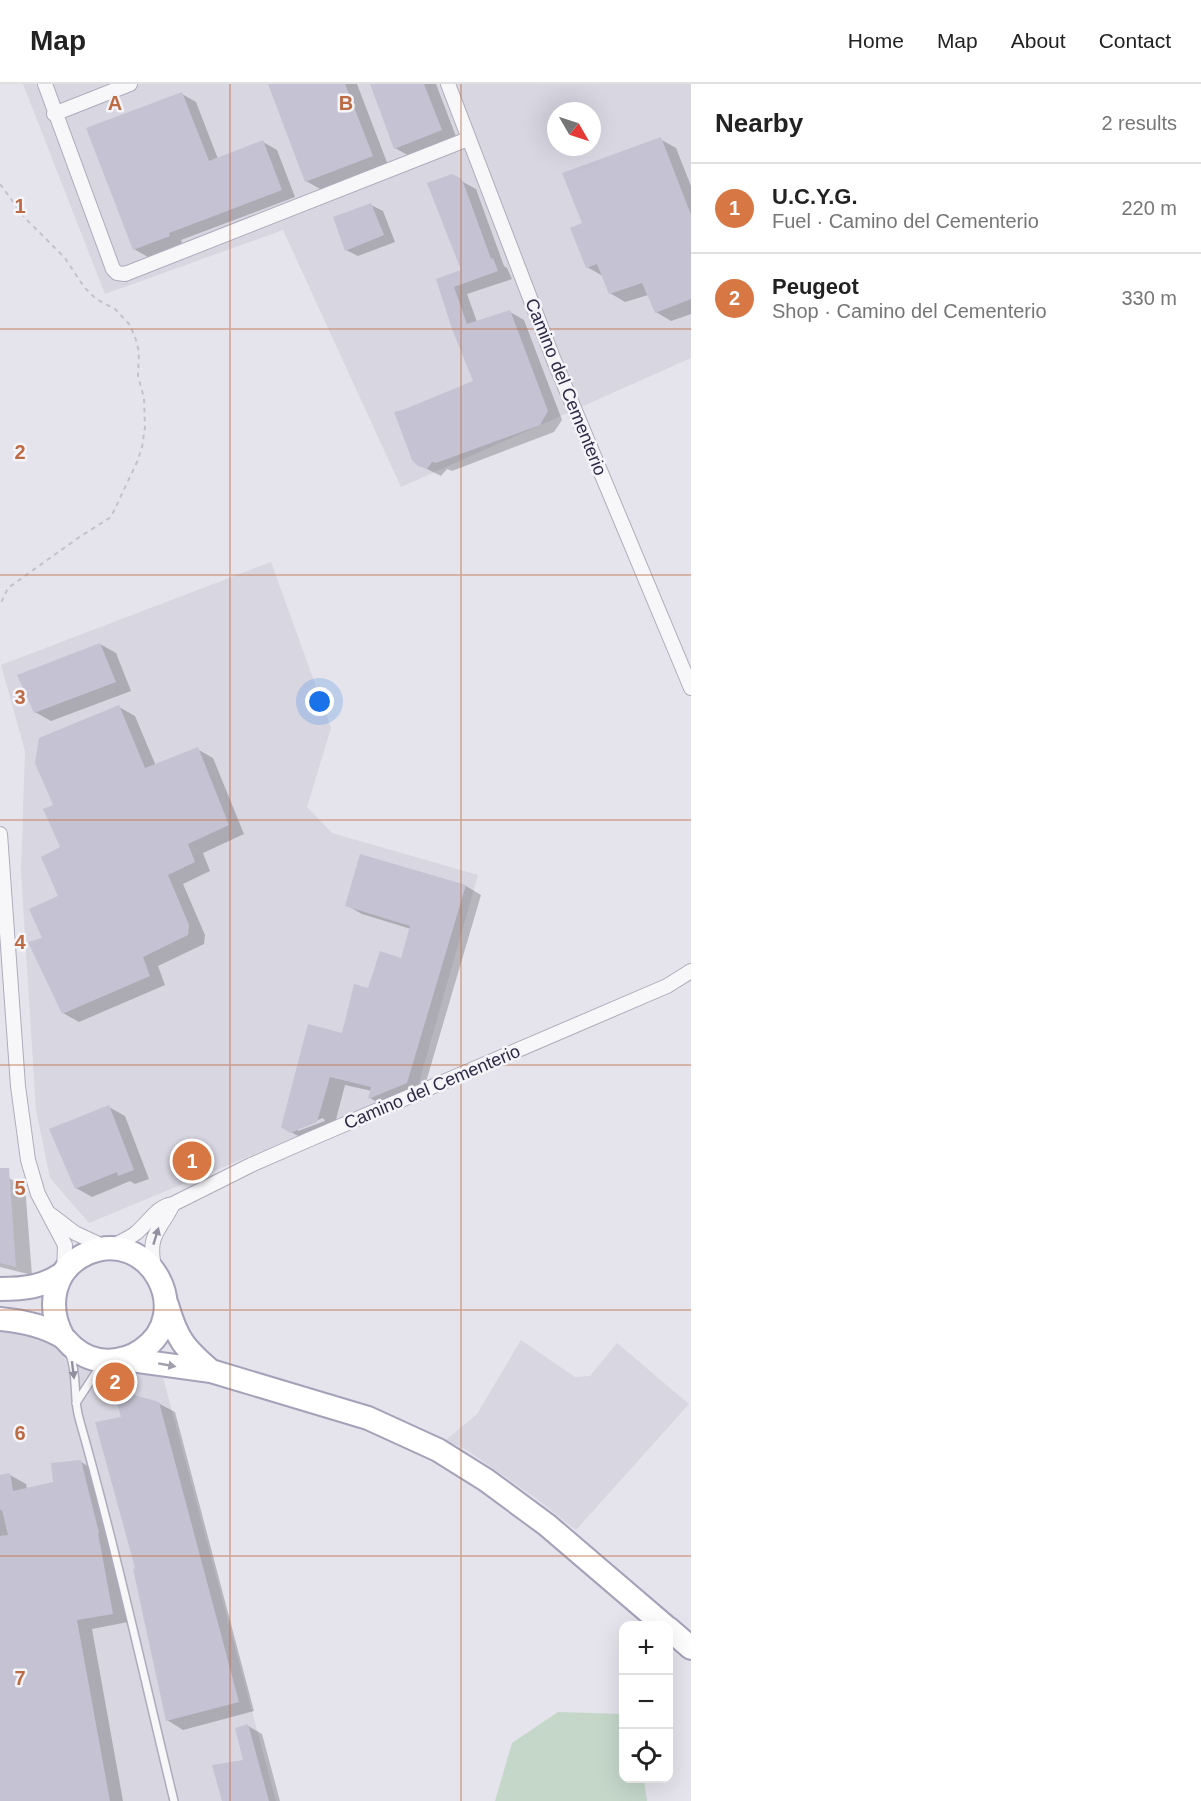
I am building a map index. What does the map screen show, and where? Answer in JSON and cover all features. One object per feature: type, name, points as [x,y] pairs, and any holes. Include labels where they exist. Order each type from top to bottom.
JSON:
[{"type":"main road","points":[[0,1289],[36,1286],[48,1282],[64,1272],[83,1255],[94,1250],[108,1248],[129,1252],[140,1257],[156,1273],[164,1291],[178,1338],[211,1371]]},
{"type":"main road","points":[[64,1272],[58,1282],[53,1305],[58,1327],[64,1338],[75,1349],[89,1357],[211,1371],[368,1418],[438,1450],[486,1480],[547,1525],[660,1621]]},
{"type":"main road","points":[[114,1360],[135,1354],[155,1338],[165,1314],[166,1301]]},
{"type":"main road","points":[[0,1319],[28,1323],[64,1338]]},
{"type":"main road","points":[[673,1632],[691,1648]]},
{"type":"street","points":[[45,84],[54,114],[113,269],[117,273],[125,274],[468,139]]},
{"type":"street","points":[[54,114],[130,84]]},
{"type":"street","name":"Camino del Cementerio","points":[[448,84],[553,358],[691,688]]},
{"type":"street","points":[[0,834],[18,1086],[28,1160],[38,1194],[65,1245],[64,1272]]},
{"type":"street","name":"Camino del Cementerio","points":[[108,1248],[127,1240],[166,1205],[173,1204],[298,1144],[667,986],[691,971]]},
{"type":"street","points":[[156,1273],[153,1260],[153,1240],[161,1221],[173,1204]]},
{"type":"street","points":[[48,1213],[75,1233],[108,1248]]},
{"type":"lane","points":[[64,1338],[73,1361],[76,1403],[98,1484],[174,1801]]},
{"type":"lane","points":[[76,1403],[94,1374],[114,1360]]},
{"type":"path","points":[[0,184],[25,218],[65,258],[84,287],[96,299],[115,309],[130,325],[139,352],[138,376],[144,398],[145,427],[137,462],[111,517],[8,588],[0,605]]},
{"type":"shaded area","points":[[23,84],[691,84],[691,358],[401,487],[283,230],[105,294]]},
{"type":"shaded area","points":[[271,562],[331,728],[307,807],[332,833],[478,875],[418,1086],[89,1223],[50,1178],[36,1110],[21,872],[25,751],[1,665]]},
{"type":"shaded area","points":[[0,1328],[31,1332],[58,1346],[68,1365],[138,1371],[163,1377],[276,1801],[0,1801]]},
{"type":"shaded area","points":[[521,1340],[575,1377],[590,1376],[617,1343],[689,1404],[576,1530],[534,1497],[468,1451],[446,1440],[477,1414]]},
{"type":"green space","points":[[558,1712],[619,1714],[619,1783],[645,1783],[647,1801],[495,1801],[512,1743]]},
{"type":"building","points":[[268,84],[345,84],[373,156],[305,182]]},
{"type":"building","points":[[370,84],[424,84],[442,130],[394,149]]},
{"type":"building","points":[[182,92],[209,161],[263,140],[282,190],[169,233],[170,236],[133,250],[86,128]]},
{"type":"building","points":[[661,137],[691,215],[691,299],[655,313],[642,283],[609,294],[597,264],[586,268],[570,228],[582,223],[562,173]]},
{"type":"building","points":[[452,174],[462,179],[491,259],[493,258],[498,271],[454,287],[467,324],[510,310],[548,411],[540,425],[436,463],[432,462],[427,469],[418,466],[412,460],[394,412],[473,381],[452,329],[436,279],[461,270],[427,183]]},
{"type":"building","points":[[371,203],[384,235],[345,251],[333,217]]},
{"type":"building","points":[[100,643],[116,682],[34,713],[17,675]]},
{"type":"building","points":[[119,705],[145,768],[198,747],[229,825],[188,844],[195,862],[168,875],[189,925],[188,935],[143,957],[150,976],[62,1014],[28,942],[42,938],[29,909],[58,896],[41,857],[60,847],[43,809],[53,805],[35,763],[39,738]]},
{"type":"building","points":[[360,854],[466,885],[407,1083],[368,1099],[371,1087],[330,1077],[317,1122],[290,1133],[281,1127],[308,1024],[342,1033],[354,984],[368,988],[380,951],[401,958],[410,926],[345,906]]},
{"type":"building","points":[[109,1105],[134,1170],[118,1176],[117,1172],[75,1189],[49,1129]]},
{"type":"building","points":[[0,1168],[9,1168],[16,1267],[0,1263]]},
{"type":"building","points":[[127,1393],[159,1402],[239,1702],[166,1721],[133,1569],[135,1568],[95,1422],[121,1417],[115,1397]]},
{"type":"building","points":[[81,1460],[99,1533],[113,1614],[77,1620],[110,1801],[0,1801],[0,1536],[8,1535],[2,1510],[0,1510],[0,1475],[10,1473],[13,1491],[53,1482],[51,1463]]},
{"type":"building","points":[[248,1724],[269,1801],[222,1801],[212,1765],[243,1760],[235,1728]]},
{"type":"place","name":"U.C.Y.G.","points":[[192,1161]]},
{"type":"place","name":"Peugeot","points":[[115,1382]]}]
